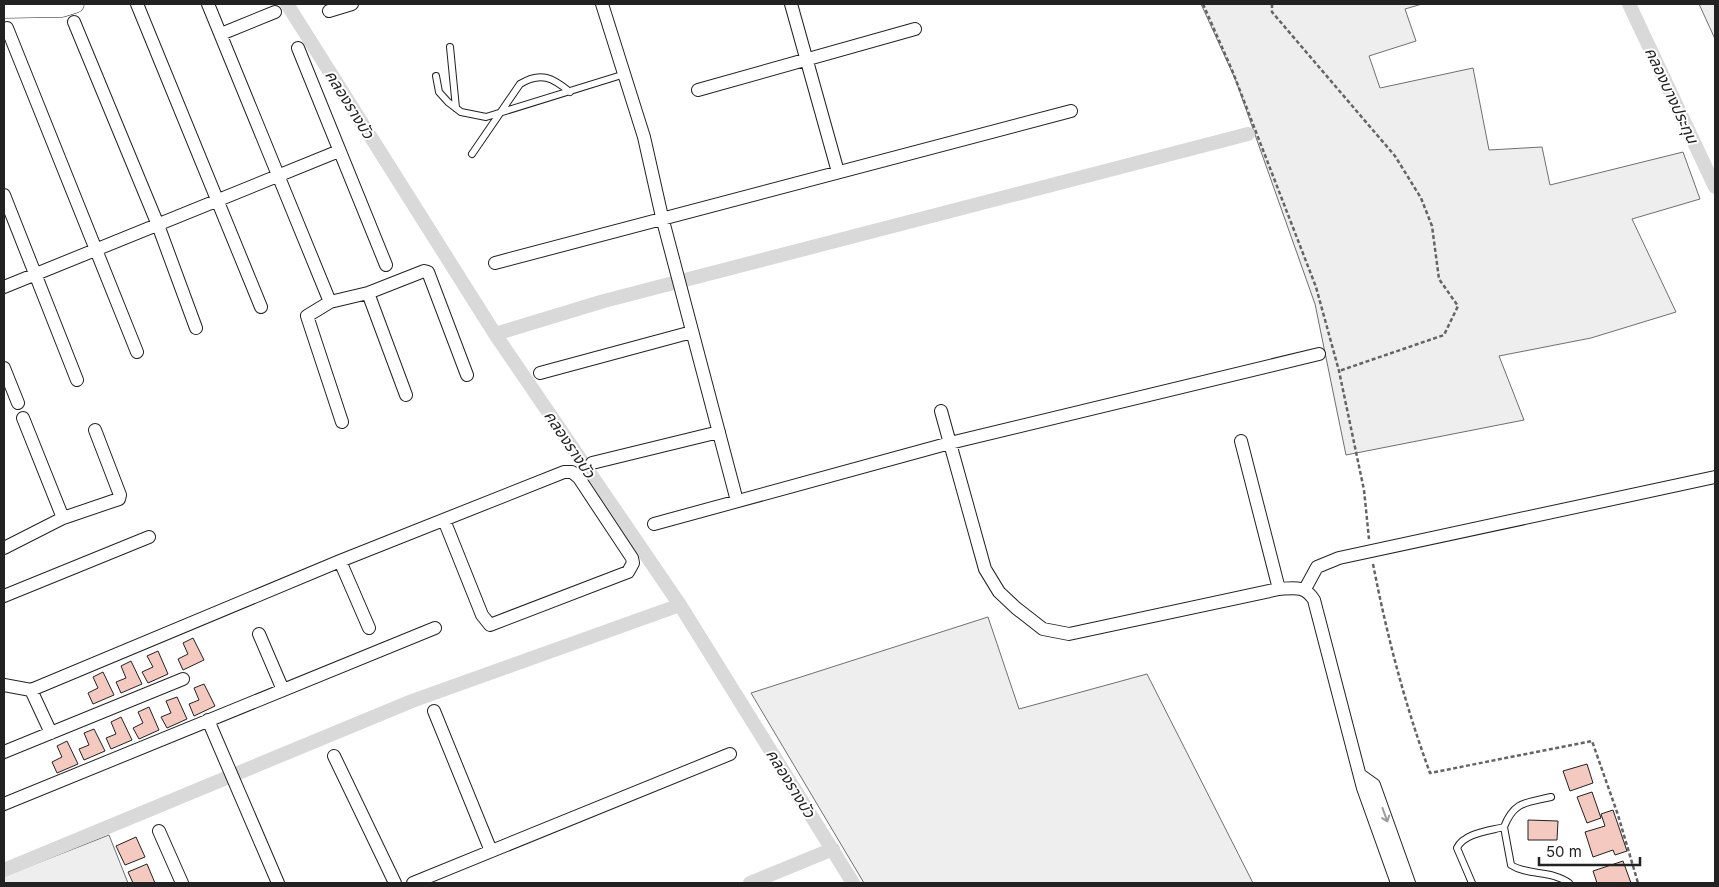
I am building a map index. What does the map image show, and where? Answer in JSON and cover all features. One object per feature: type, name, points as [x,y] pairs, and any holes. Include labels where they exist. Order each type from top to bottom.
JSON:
[{"type":"street","points":[[4,9],[62,8],[75,4]]},
{"type":"street","points":[[137,4],[261,308]]},
{"type":"street","points":[[208,4],[330,302]]},
{"type":"street","points":[[329,11],[352,4]]},
{"type":"street","points":[[602,4],[644,137],[662,217],[737,501]]},
{"type":"street","points":[[791,4],[838,172]]},
{"type":"street","points":[[221,34],[276,12]]},
{"type":"street","points":[[74,22],[158,224],[196,328]]},
{"type":"street","points":[[7,28],[137,352]]},
{"type":"street","points":[[698,90],[915,29]]},
{"type":"street","points":[[298,48],[386,265]]},
{"type":"street","points":[[495,262],[1071,111]]},
{"type":"street","points":[[4,287],[340,151]]},
{"type":"street","points":[[4,195],[77,380]]},
{"type":"street","points":[[342,422],[307,316],[330,302],[368,293],[424,271],[428,272],[467,375]]},
{"type":"street","points":[[368,293],[406,396]]},
{"type":"street","points":[[540,373],[692,332]]},
{"type":"street","points":[[654,524],[950,443],[1319,354]]},
{"type":"street","points":[[4,368],[18,403]]},
{"type":"street","points":[[941,411],[986,569],[999,592],[1043,629],[1069,634],[1279,589],[1299,587],[1305,589],[1314,600],[1360,775],[1374,785],[1397,883]]},
{"type":"street","points":[[23,418],[63,518]]},
{"type":"street","points":[[4,548],[63,518],[117,501],[120,497],[95,430]]},
{"type":"street","points":[[592,463],[719,432]]},
{"type":"street","points":[[1241,441],[1279,589]]},
{"type":"street","points":[[4,685],[31,690],[340,562],[444,520],[564,472],[572,472],[584,486],[632,558],[633,563],[628,572],[490,626],[482,615],[444,520]]},
{"type":"street","points":[[1305,589],[1317,567],[1339,558],[1715,477]]},
{"type":"street","points":[[4,596],[149,537]]},
{"type":"street","points":[[340,562],[368,628]]},
{"type":"street","points":[[4,804],[435,628]]},
{"type":"street","points":[[260,634],[284,690]]},
{"type":"street","points":[[4,752],[184,679]]},
{"type":"street","points":[[31,690],[51,733]]},
{"type":"street","points":[[434,711],[491,851]]},
{"type":"street","points":[[208,720],[278,883]]},
{"type":"street","points":[[413,883],[730,754]]},
{"type":"street","points":[[334,756],[394,883]]},
{"type":"street","points":[[159,831],[182,883]]},
{"type":"street","points":[[1390,847],[1409,883]]},
{"type":"lane","points":[[450,48],[456,108]]},
{"type":"lane","points":[[436,76],[439,92],[448,102],[462,112],[486,117],[625,74]]},
{"type":"lane","points":[[472,154],[520,84],[532,77],[543,77],[556,81],[570,92]]},
{"type":"lane","points":[[1551,797],[1515,806],[1508,816],[1504,827],[1511,866],[1518,870],[1542,873],[1563,879],[1569,883]]},
{"type":"lane","points":[[1472,883],[1457,848],[1460,842],[1466,838],[1504,827]]},
{"type":"path","points":[[1203,4],[1232,70],[1316,287],[1340,371],[1364,490],[1371,551],[1381,606],[1406,704],[1430,773],[1592,742],[1618,815],[1638,883]]},
{"type":"path","points":[[1272,4],[1272,12],[1395,156],[1421,198],[1432,226],[1439,279],[1458,306],[1444,335],[1340,371]]},
{"type":"shaded area","points":[[1201,4],[1422,4],[1405,9],[1416,41],[1369,56],[1380,88],[1473,68],[1489,150],[1542,147],[1550,185],[1683,152],[1700,199],[1632,219],[1676,312],[1591,338],[1499,356],[1524,420],[1346,455],[1315,304],[1236,81]]},
{"type":"shaded area","points":[[1699,4],[1715,4],[1715,39]]},
{"type":"shaded area","points":[[988,617],[1019,709],[1147,674],[1253,883],[864,883],[751,693]]},
{"type":"shaded area","points":[[109,835],[128,883],[4,883],[4,876]]},
{"type":"building","points":[[193,638],[204,660],[183,670],[178,659],[188,654],[183,643]]},
{"type":"building","points":[[158,651],[168,674],[148,683],[142,672],[153,667],[147,656]]},
{"type":"building","points":[[131,661],[142,684],[121,693],[116,682],[126,678],[121,666]]},
{"type":"building","points":[[103,672],[114,695],[93,704],[88,693],[98,688],[93,677]]},
{"type":"building","points":[[204,684],[215,706],[194,716],[189,704],[199,700],[194,688]]},
{"type":"building","points":[[177,697],[187,719],[167,728],[161,717],[171,713],[166,701]]},
{"type":"building","points":[[149,707],[159,730],[139,739],[133,728],[143,723],[138,712]]},
{"type":"building","points":[[121,717],[132,740],[111,749],[106,738],[116,734],[111,722]]},
{"type":"building","points":[[94,729],[105,751],[84,760],[79,749],[89,745],[84,733]]},
{"type":"building","points":[[67,741],[78,764],[57,773],[52,762],[62,757],[57,746]]},
{"type":"building","points":[[1587,764],[1593,783],[1570,791],[1563,771]]},
{"type":"building","points":[[1592,792],[1601,818],[1587,823],[1577,797]]},
{"type":"building","points":[[1613,810],[1627,851],[1615,855],[1613,850],[1593,857],[1585,832],[1605,826],[1601,814]]},
{"type":"building","points":[[1528,820],[1558,821],[1557,840],[1528,840]]},
{"type":"building","points":[[136,837],[145,857],[125,865],[116,846]]},
{"type":"building","points":[[1623,861],[1631,883],[1597,883],[1593,871]]},
{"type":"building","points":[[147,864],[155,883],[133,883],[128,872]]},
{"type":"waterway","name":"คลองรางบัว","points":[[287,4],[495,334],[680,605],[853,883]]},
{"type":"waterway","name":"คลองบางประทุน","points":[[1629,4],[1715,187]]},
{"type":"waterway","points":[[495,334],[604,301],[1248,134]]},
{"type":"waterway","points":[[4,870],[412,701],[680,605]]},
{"type":"waterway","points":[[750,883],[833,849]]}]
